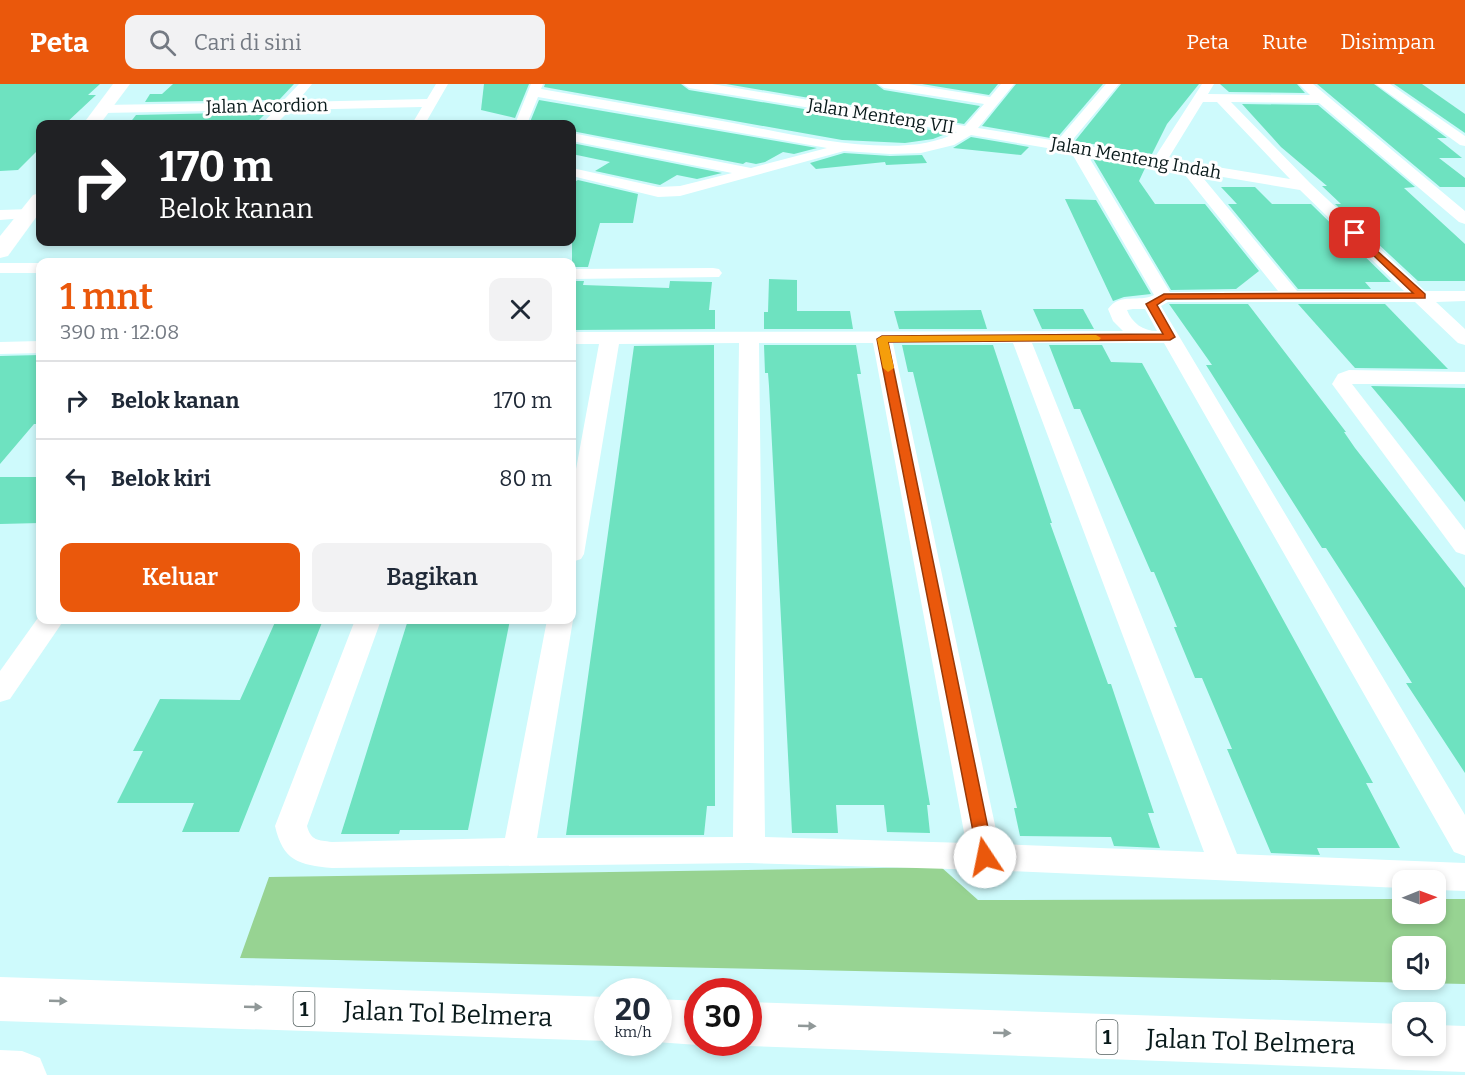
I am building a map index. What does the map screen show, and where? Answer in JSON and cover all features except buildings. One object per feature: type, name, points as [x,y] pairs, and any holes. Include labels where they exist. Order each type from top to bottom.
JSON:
[{"type":"main road","points":[[95,120],[122,84]]},
{"type":"main road","points":[[0,251],[36,207]]},
{"type":"main road","name":"Jalan Tol Belmera","points":[[0,999],[594,1020]]},
{"type":"main road","name":"Jalan Tol Belmera","points":[[762,1024],[1465,1049]]},
{"type":"main road","points":[[0,1074],[22,1075]]},
{"type":"street","points":[[273,120],[306,84]]},
{"type":"street","points":[[422,120],[442,84]]},
{"type":"street","name":"Jalan Menteng VII","points":[[689,84],[967,130]]},
{"type":"street","points":[[884,84],[991,101]]},
{"type":"street","points":[[523,120],[536,88],[847,147],[892,151],[927,147],[960,137],[1008,84]]},
{"type":"street","points":[[1113,84],[1068,147],[1158,300],[1170,337],[1465,843]]},
{"type":"street","points":[[1159,162],[1209,84]]},
{"type":"street","points":[[1305,84],[1465,219]]},
{"type":"street","points":[[1382,84],[1465,142]]},
{"type":"street","points":[[1200,99],[1323,99]]},
{"type":"street","points":[[1221,99],[1305,186],[1465,339]]},
{"type":"street","name":"Jalan Acordion","points":[[102,110],[433,103]]},
{"type":"street","name":"Jalan Menteng Indah","points":[[967,130],[1305,186]]},
{"type":"street","points":[[576,138],[752,172]]},
{"type":"street","points":[[576,173],[667,192],[680,191],[847,147]]},
{"type":"street","points":[[1187,168],[1291,295]]},
{"type":"street","points":[[0,215],[36,207]]},
{"type":"street","points":[[0,268],[36,268]]},
{"type":"street","points":[[576,273],[712,273]]},
{"type":"street","points":[[1143,338],[1122,321],[1117,309],[1129,303],[1158,300],[1291,295],[1465,296]]},
{"type":"street","points":[[749,336],[749,850]]},
{"type":"street","points":[[576,338],[1170,337]]},
{"type":"street","points":[[576,531],[610,338]]},
{"type":"street","points":[[882,339],[985,857]]},
{"type":"street","points":[[1021,339],[1226,867]]},
{"type":"street","points":[[0,348],[36,347]]},
{"type":"street","points":[[1465,378],[1349,376],[1341,384],[1465,547]]},
{"type":"street","points":[[0,692],[48,624]]},
{"type":"street","points":[[367,624],[291,826],[294,841],[304,851],[332,855],[749,850],[985,857],[1465,877]]},
{"type":"street","points":[[519,851],[559,624]]},
{"type":"green space","points":[[941,867],[978,900],[1392,899],[1392,924],[1446,924],[1446,899],[1465,899],[1465,984],[1446,984],[1446,936],[1392,936],[1392,982],[240,958],[269,877]]},
{"type":"slow traffic","points":[[888,368],[882,339],[1096,338]]},
{"type":"route","points":[[985,857],[882,339],[1170,337],[1151,304],[1158,298],[1291,295],[1421,296],[1355,233]]}]
